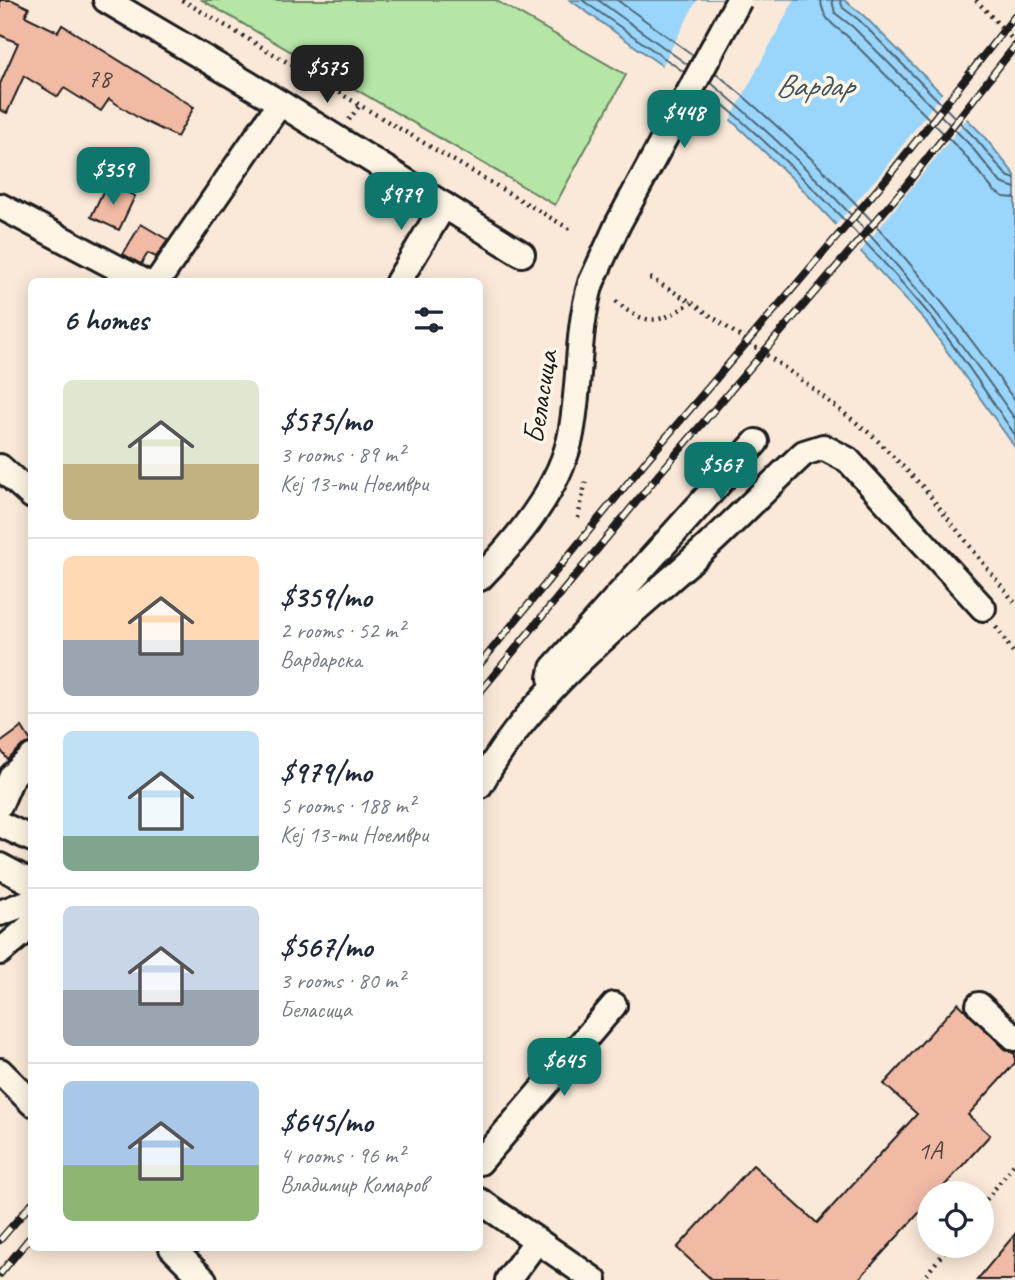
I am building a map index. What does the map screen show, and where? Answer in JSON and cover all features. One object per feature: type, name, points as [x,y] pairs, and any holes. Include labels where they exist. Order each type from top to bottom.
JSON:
[{"type":"street","points":[[106,0],[280,103],[522,254]]},
{"type":"street","name":"Беласица","points":[[483,575],[513,543],[540,505],[564,458],[572,426],[580,343],[591,283],[618,224],[739,0]]},
{"type":"street","points":[[160,278],[280,103]]},
{"type":"street","points":[[400,278],[444,205]]},
{"type":"street","points":[[0,206],[136,278]]},
{"type":"street","points":[[554,689],[550,674],[553,668],[756,442]]},
{"type":"street","points":[[483,779],[493,761],[536,707],[804,453],[823,447],[848,460],[983,608]]},
{"type":"street","points":[[0,467],[28,492]]},
{"type":"street","points":[[0,804],[6,768],[28,759]]},
{"type":"street","points":[[0,824],[28,837]]},
{"type":"street","points":[[0,866],[28,881]]},
{"type":"street","points":[[0,914],[28,903]]},
{"type":"street","points":[[0,952],[28,928]]},
{"type":"street","points":[[483,1158],[614,1005]]},
{"type":"street","points":[[979,1005],[1015,1038]]},
{"type":"street","points":[[0,1071],[28,1099]]},
{"type":"street","points":[[483,1203],[594,1280]]},
{"type":"street","points":[[508,1280],[536,1242]]},
{"type":"street","points":[[175,1251],[204,1280]]},
{"type":"path","points":[[182,0],[573,231]]},
{"type":"path","points":[[976,0],[1015,41]]},
{"type":"path","points":[[650,278],[691,302],[795,375],[872,435],[923,487],[1015,603]]},
{"type":"path","points":[[616,301],[632,316],[650,320],[675,314],[691,302]]},
{"type":"path","points":[[578,518],[586,480]]},
{"type":"path","points":[[983,608],[1015,655]]},
{"type":"path","points":[[994,1190],[1015,1163]]},
{"type":"path","points":[[922,1280],[939,1258]]},
{"type":"green space","points":[[202,0],[495,0],[626,75],[555,205]]},
{"type":"water","name":"Вардар","points":[[570,0],[844,0],[863,15],[982,134],[1015,175],[1015,447],[924,319],[794,180],[692,87]]},
{"type":"pier","points":[[697,0],[794,0],[729,122],[661,68]]},
{"type":"pier","points":[[944,91],[969,116],[859,253],[834,227],[882,172]]},
{"type":"building","points":[[0,0],[12,0],[29,8],[25,16],[58,32],[62,25],[194,107],[177,137],[140,119],[109,99],[101,111],[64,88],[58,97],[24,76],[7,113],[0,110],[0,84],[18,43],[0,35]]},
{"type":"building","points":[[107,183],[135,196],[119,230],[91,217]]},
{"type":"building","points":[[141,224],[168,240],[156,257],[148,253],[141,264],[123,254]]},
{"type":"building","points":[[22,727],[28,737],[28,744],[22,746],[8,760],[0,749],[0,743]]},
{"type":"building","points":[[958,1003],[1005,1049],[1015,1054],[1015,1063],[968,1115],[990,1135],[949,1181],[917,1181],[917,1215],[858,1280],[712,1280],[677,1248],[753,1165],[817,1223],[917,1114],[884,1084]]},
{"type":"building","points":[[1015,1234],[1015,1280],[977,1280]]},
{"type":"railway","points":[[483,660],[645,462],[887,178],[1015,16]]},
{"type":"railway","points":[[483,688],[660,473],[904,188],[1015,46]]},
{"type":"railway","points":[[0,1240],[28,1208]]},
{"type":"railway","points":[[0,1274],[28,1240]]}]
